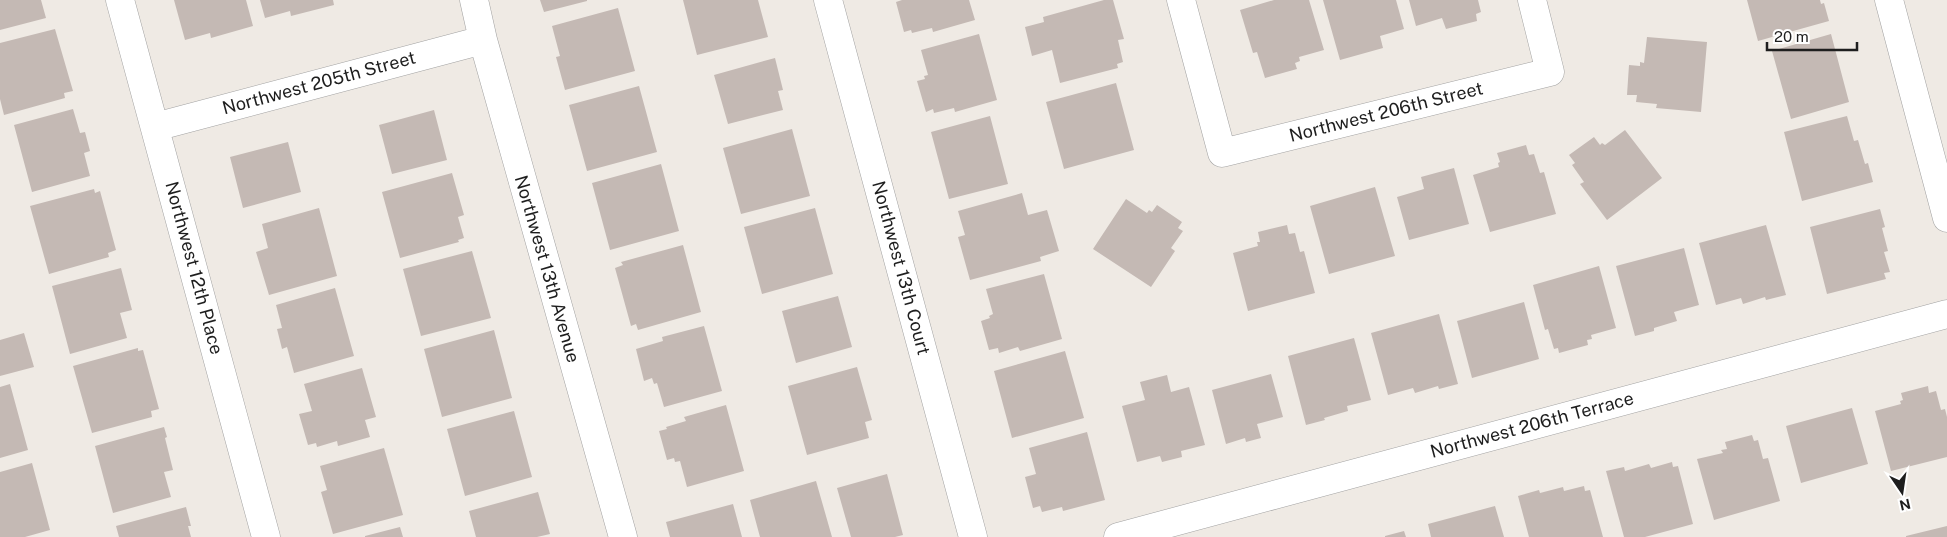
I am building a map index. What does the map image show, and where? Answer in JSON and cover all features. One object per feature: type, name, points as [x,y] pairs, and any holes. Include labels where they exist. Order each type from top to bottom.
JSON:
[{"type":"street","name":"Northwest 12th Place","points":[[120,0],[266,537]]},
{"type":"street","name":"Northwest 13th Avenue","points":[[474,0],[483,40],[623,537]]},
{"type":"street","name":"Northwest 13th Court","points":[[828,0],[974,537]]},
{"type":"street","name":"Northwest 206th Street","points":[[1181,0],[1222,152],[1550,72],[1532,0]]},
{"type":"street","points":[[1889,0],[1947,218]]},
{"type":"street","name":"Northwest 205th Street","points":[[155,127],[483,40]]},
{"type":"street","name":"Northwest 206th Terrace","points":[[1118,537],[1947,314]]},
{"type":"building","points":[[0,0],[41,0],[46,18],[0,30]]},
{"type":"building","points":[[174,0],[246,0],[253,26],[211,38],[210,33],[185,40]]},
{"type":"building","points":[[260,0],[333,0],[334,5],[291,16],[290,11],[265,18]]},
{"type":"building","points":[[540,0],[587,0],[587,1],[544,12]]},
{"type":"building","points":[[683,0],[758,0],[768,37],[697,55]]},
{"type":"building","points":[[902,0],[969,0],[975,20],[933,32],[932,28],[912,33],[911,30],[904,32],[896,2]]},
{"type":"building","points":[[1104,0],[1113,0],[1124,39],[1118,40],[1123,62],[1117,64],[1118,68],[1060,83],[1052,50],[1032,56],[1025,27],[1044,22],[1043,17]]},
{"type":"building","points":[[1274,0],[1309,0],[1324,50],[1299,57],[1300,61],[1295,63],[1297,69],[1265,78],[1257,52],[1253,53],[1240,10]]},
{"type":"building","points":[[1323,0],[1396,0],[1404,29],[1380,36],[1383,48],[1340,60]]},
{"type":"building","points":[[1409,0],[1478,0],[1481,12],[1476,14],[1477,21],[1446,29],[1442,18],[1416,26]]},
{"type":"building","points":[[1747,0],[1820,0],[1821,4],[1824,3],[1829,21],[1758,41]]},
{"type":"building","points":[[618,8],[635,71],[565,90],[556,57],[560,56],[552,26]]},
{"type":"building","points":[[55,29],[73,91],[64,93],[65,98],[4,115],[0,99],[0,43]]},
{"type":"building","points":[[979,34],[997,100],[955,112],[954,108],[934,113],[933,109],[926,112],[917,81],[925,79],[924,76],[928,75],[921,50]]},
{"type":"building","points":[[1831,34],[1849,102],[1791,119],[1772,51]]},
{"type":"building","points":[[1647,37],[1707,42],[1701,112],[1656,108],[1657,104],[1636,102],[1637,95],[1627,95],[1629,65],[1640,66],[1640,62],[1644,63]]},
{"type":"building","points":[[775,58],[783,90],[778,91],[783,110],[728,124],[714,75]]},
{"type":"building","points":[[1116,83],[1134,150],[1064,169],[1046,102]]},
{"type":"building","points":[[639,86],[657,152],[587,171],[569,105]]},
{"type":"building","points":[[73,109],[80,133],[85,132],[90,151],[84,153],[90,176],[32,192],[14,125]]},
{"type":"building","points":[[434,110],[447,160],[392,174],[379,125]]},
{"type":"building","points":[[990,116],[1008,184],[949,199],[931,132]]},
{"type":"building","points":[[1847,116],[1854,141],[1858,140],[1865,164],[1868,163],[1873,182],[1802,201],[1784,132]]},
{"type":"building","points":[[792,129],[810,196],[741,214],[723,148]]},
{"type":"building","points":[[1625,130],[1662,178],[1607,220],[1580,184],[1584,182],[1572,165],[1575,163],[1569,155],[1594,137],[1600,145],[1602,143],[1605,145]]},
{"type":"building","points":[[288,142],[301,192],[243,208],[230,157]]},
{"type":"building","points":[[1526,145],[1529,155],[1534,154],[1540,173],[1544,172],[1556,214],[1490,232],[1473,175],[1499,167],[1498,163],[1500,162],[1497,153]]},
{"type":"building","points":[[661,164],[679,231],[610,250],[592,183]]},
{"type":"building","points":[[1454,168],[1469,224],[1409,240],[1397,197],[1424,189],[1421,177]]},
{"type":"building","points":[[452,173],[464,215],[458,217],[464,238],[458,240],[459,242],[400,258],[382,192]]},
{"type":"building","points":[[1375,187],[1395,256],[1329,274],[1310,206]]},
{"type":"building","points":[[94,189],[95,193],[100,191],[116,250],[108,253],[109,257],[49,274],[30,206]]},
{"type":"building","points":[[1022,193],[1028,215],[1047,210],[1059,251],[1040,257],[1041,261],[970,280],[958,237],[965,235],[958,211]]},
{"type":"building","points":[[1126,199],[1147,213],[1149,210],[1152,212],[1157,205],[1182,222],[1178,228],[1183,231],[1171,248],[1175,251],[1151,287],[1093,249]]},
{"type":"building","points":[[319,208],[337,276],[269,295],[256,252],[268,248],[262,224]]},
{"type":"building","points":[[815,208],[833,274],[762,294],[744,227]]},
{"type":"building","points":[[1880,209],[1885,227],[1882,228],[1888,251],[1884,252],[1890,272],[1884,273],[1886,279],[1827,294],[1810,227]]},
{"type":"building","points":[[1287,225],[1289,234],[1295,233],[1300,252],[1304,251],[1315,293],[1248,311],[1233,253],[1258,246],[1257,242],[1260,242],[1258,232]]},
{"type":"building","points":[[1766,225],[1786,295],[1766,300],[1765,297],[1743,304],[1741,298],[1716,305],[1699,243]]},
{"type":"building","points":[[683,245],[701,312],[638,330],[636,324],[631,326],[615,268],[623,265],[621,262]]},
{"type":"building","points":[[1684,248],[1699,305],[1674,312],[1677,321],[1654,328],[1654,331],[1635,336],[1616,266]]},
{"type":"building","points":[[472,251],[491,318],[421,336],[403,269]]},
{"type":"building","points":[[1599,266],[1616,328],[1591,335],[1592,339],[1587,340],[1588,345],[1559,353],[1558,348],[1554,349],[1548,329],[1545,330],[1533,285]]},
{"type":"building","points":[[121,268],[132,310],[120,313],[127,338],[70,354],[52,286]]},
{"type":"building","points":[[1044,274],[1062,339],[1020,351],[1018,347],[999,353],[998,348],[989,350],[981,321],[990,318],[989,316],[993,314],[986,289]]},
{"type":"building","points":[[335,288],[354,356],[294,373],[287,347],[282,349],[277,329],[282,328],[276,305]]},
{"type":"building","points":[[838,296],[852,347],[796,363],[782,311]]},
{"type":"building","points":[[1524,302],[1539,359],[1472,378],[1457,321]]},
{"type":"building","points":[[1439,314],[1458,384],[1439,389],[1438,386],[1415,393],[1413,388],[1388,395],[1371,333]]},
{"type":"building","points":[[704,326],[722,391],[664,407],[657,383],[654,384],[652,378],[644,381],[636,349],[663,341],[662,337]]},
{"type":"building","points":[[494,330],[512,398],[442,417],[424,349]]},
{"type":"building","points":[[24,333],[34,367],[0,376],[0,340]]},
{"type":"building","points":[[1354,338],[1371,400],[1347,406],[1348,411],[1306,425],[1288,356]]},
{"type":"building","points":[[138,348],[138,351],[143,350],[159,409],[151,411],[152,417],[92,433],[73,366]]},
{"type":"building","points":[[1065,351],[1084,418],[1012,438],[994,371]]},
{"type":"building","points":[[857,367],[872,420],[865,422],[869,438],[807,455],[788,386]]},
{"type":"building","points":[[362,368],[376,417],[365,420],[370,437],[338,446],[337,441],[317,447],[316,443],[308,445],[299,414],[312,411],[304,384]]},
{"type":"building","points":[[1271,374],[1283,417],[1257,424],[1261,438],[1246,442],[1245,438],[1226,444],[1212,390]]},
{"type":"building","points":[[1167,375],[1171,392],[1189,387],[1205,445],[1181,451],[1182,457],[1162,462],[1160,456],[1137,462],[1122,406],[1145,400],[1140,382]]},
{"type":"building","points":[[10,384],[28,450],[0,458],[0,387]]},
{"type":"building","points":[[1928,386],[1929,393],[1936,391],[1941,410],[1945,409],[1947,417],[1947,457],[1891,471],[1875,411],[1901,404],[1900,401],[1903,400],[1901,393]]},
{"type":"building","points":[[726,405],[744,471],[687,487],[680,461],[675,462],[674,458],[667,460],[659,431],[686,421],[684,417]]},
{"type":"building","points":[[1852,408],[1868,464],[1801,483],[1786,426]]},
{"type":"building","points":[[514,411],[532,477],[465,496],[447,429]]},
{"type":"building","points":[[164,427],[173,470],[164,472],[171,497],[113,513],[95,446]]},
{"type":"building","points":[[1087,432],[1105,500],[1063,511],[1062,507],[1042,512],[1040,506],[1033,508],[1025,477],[1036,474],[1029,448]]},
{"type":"building","points":[[1752,435],[1754,441],[1758,440],[1763,459],[1768,458],[1780,501],[1714,520],[1697,459],[1723,453],[1721,450],[1727,449],[1725,442]]},
{"type":"building","points":[[384,448],[403,515],[333,534],[321,492],[327,490],[320,466]]},
{"type":"building","points":[[1672,462],[1673,467],[1678,466],[1693,524],[1645,537],[1624,537],[1606,471],[1624,467],[1625,471],[1649,464],[1651,468]]},
{"type":"building","points":[[32,463],[50,530],[25,537],[0,537],[0,472]]},
{"type":"building","points":[[887,474],[903,535],[895,537],[851,537],[837,488]]},
{"type":"building","points":[[816,481],[832,537],[760,537],[750,500]]},
{"type":"building","points":[[1584,486],[1585,491],[1590,490],[1603,537],[1529,537],[1518,496],[1539,490],[1540,493],[1563,487],[1564,491]]},
{"type":"building","points":[[538,492],[550,534],[537,537],[476,537],[469,511]]},
{"type":"building","points":[[733,504],[742,537],[670,537],[666,522]]},
{"type":"building","points":[[1495,506],[1504,537],[1431,537],[1428,524]]},
{"type":"building","points":[[186,507],[191,526],[188,526],[191,537],[119,537],[116,526]]},
{"type":"building","points":[[1947,526],[1947,537],[1906,537],[1906,536]]},
{"type":"building","points":[[400,527],[403,537],[365,537],[365,536]]},
{"type":"building","points":[[1404,531],[1406,537],[1385,537],[1385,536]]}]
